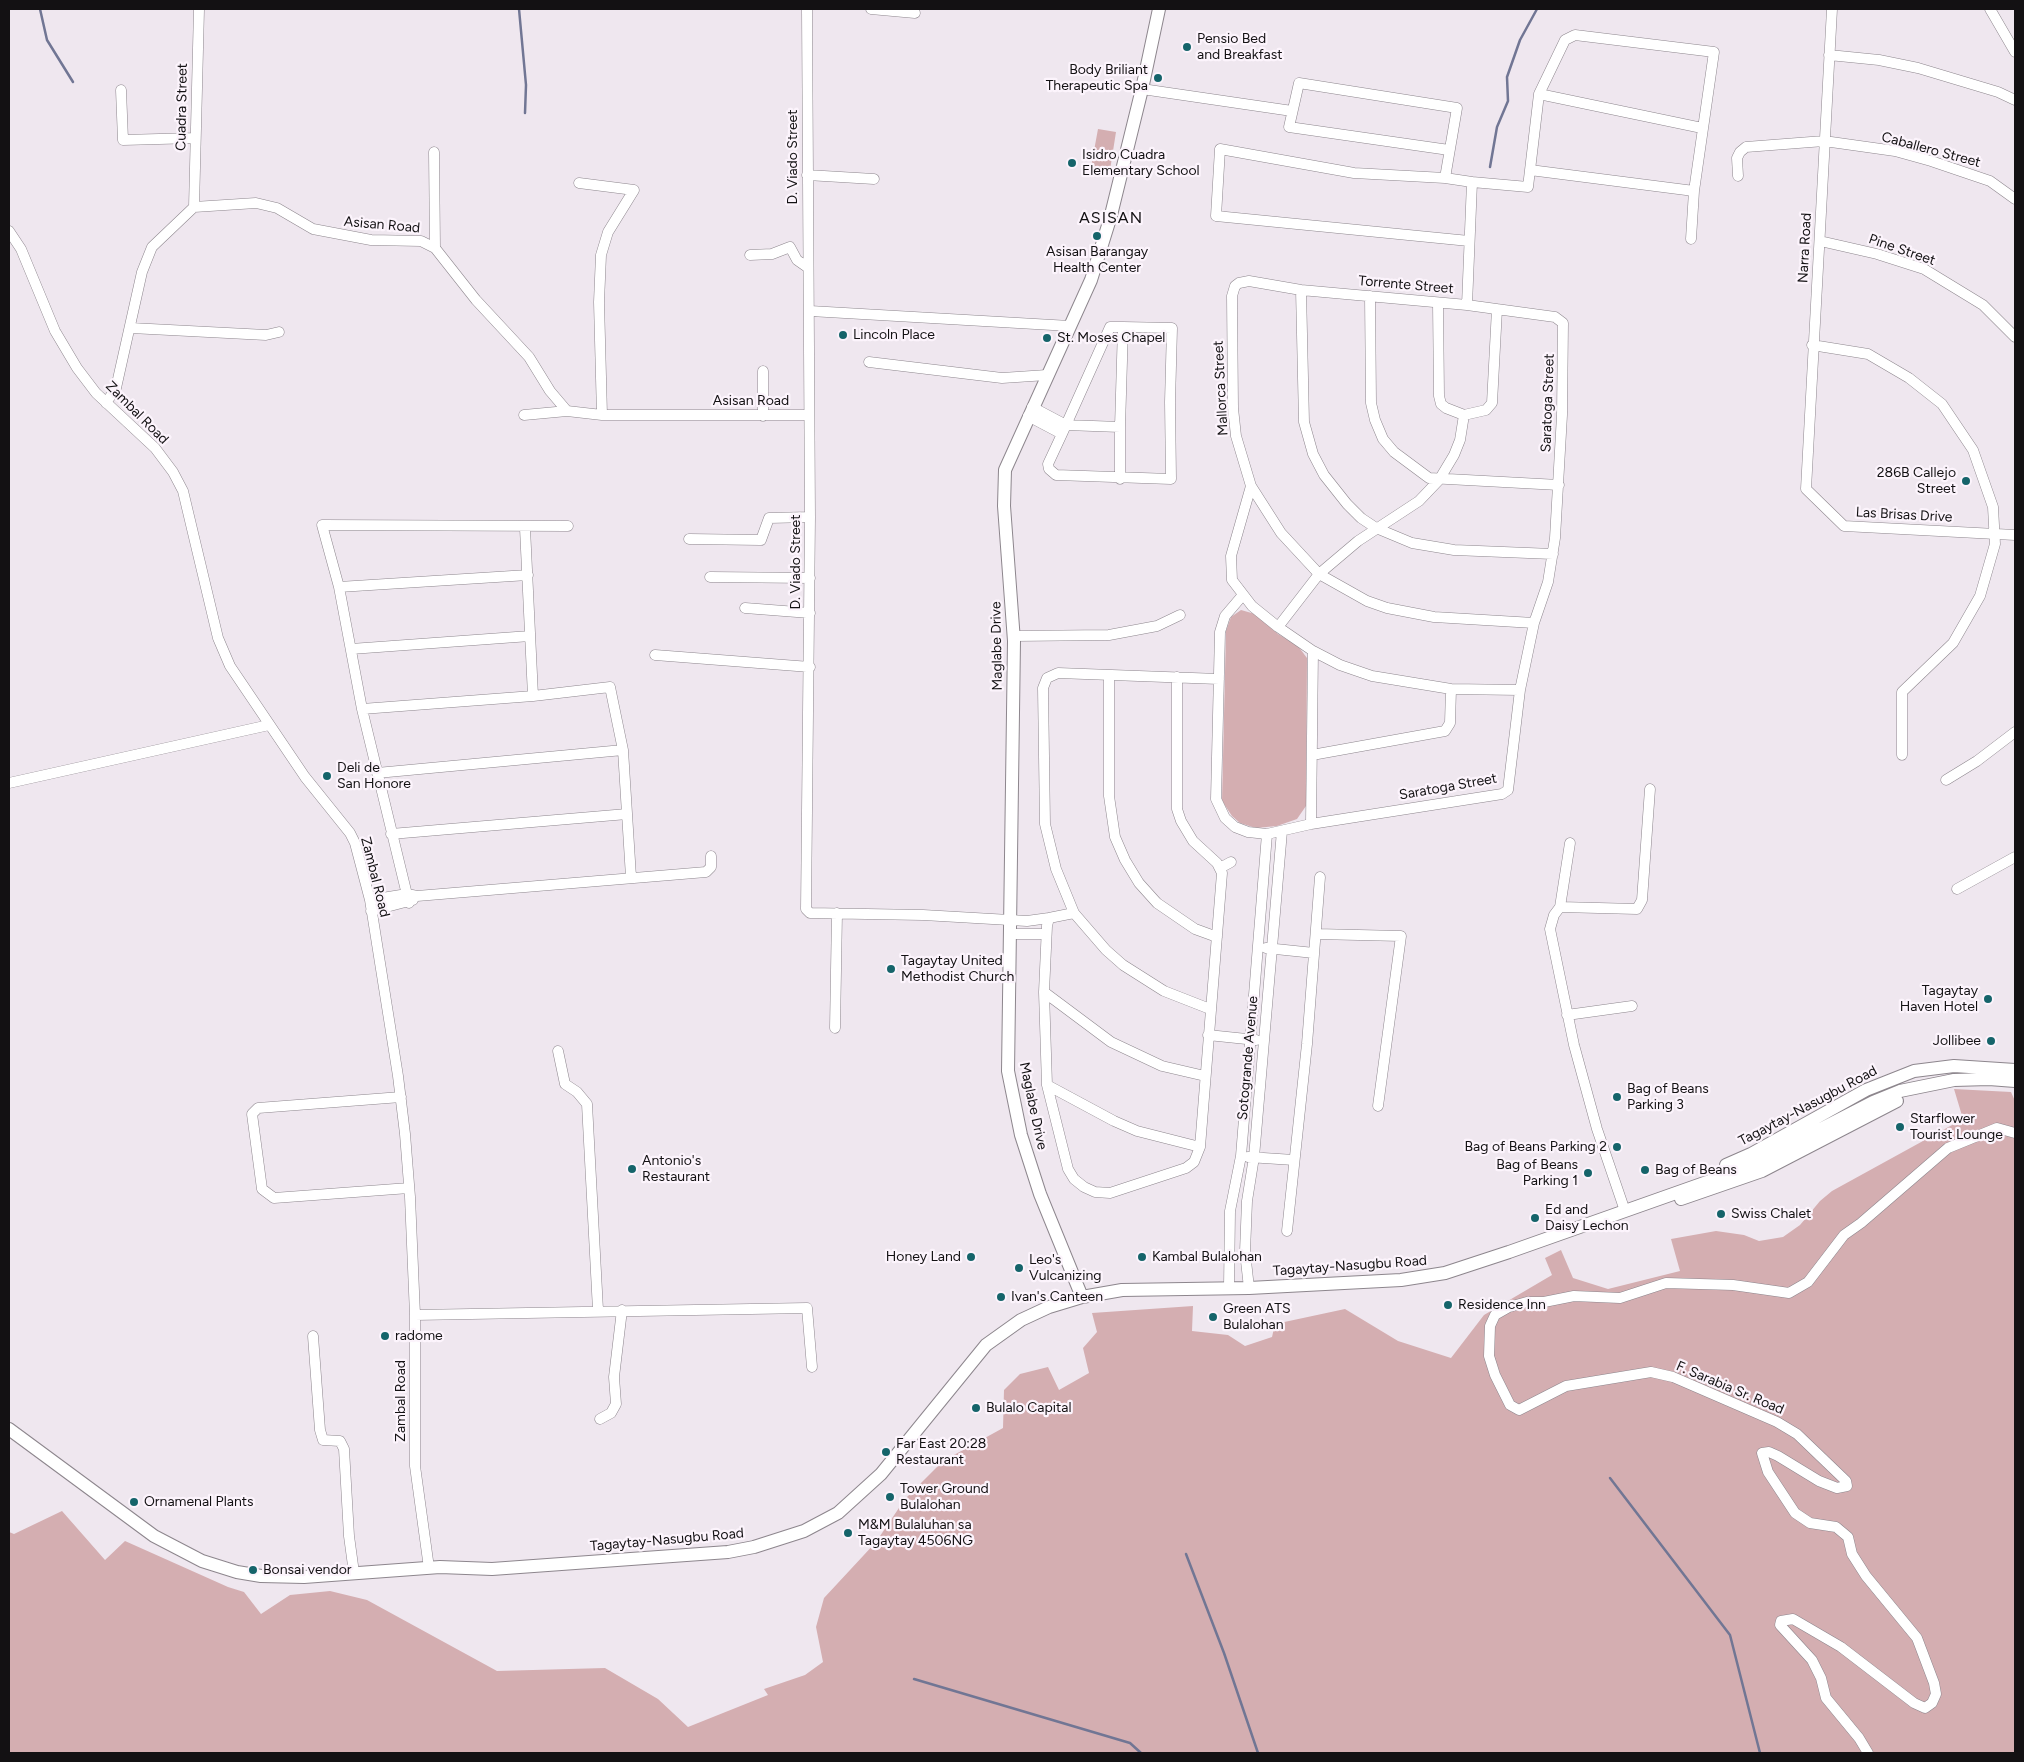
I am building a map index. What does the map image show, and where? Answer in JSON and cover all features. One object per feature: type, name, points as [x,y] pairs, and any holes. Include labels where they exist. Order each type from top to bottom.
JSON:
[{"type":"main road","name":"Maglabe Drive","points":[[1082,1297],[1040,1194],[1021,1135],[1008,1071],[1014,636],[1004,506],[1005,470],[1090,280],[1110,219],[1159,9]]},
{"type":"main road","name":"Tagaytay-Nasugbu Road","points":[[1625,1212],[1662,1191],[1751,1154],[1891,1079],[1914,1071],[1954,1066],[2015,1070]]},
{"type":"main road","name":"Tagaytay-Nasugbu Road","points":[[9,1429],[154,1536],[202,1561],[237,1572],[261,1576],[304,1577],[429,1568],[492,1568],[728,1552],[754,1547],[804,1531],[838,1513],[881,1474],[986,1345],[1021,1320],[1049,1307],[1082,1297],[1122,1290],[1249,1288],[1401,1280],[1445,1273],[1625,1212],[1762,1159],[1873,1102],[1913,1088],[1974,1079],[2015,1081]]},
{"type":"main road","name":"Tagaytay-Nasugbu Road","points":[[1625,1212],[1667,1204],[1762,1171],[1894,1102],[1916,1094],[1953,1087],[2015,1089]]},
{"type":"street","name":"Cuadra Street","points":[[194,207],[199,9]]},
{"type":"street","name":"D. Viado Street","points":[[806,9],[807,267],[810,311],[808,415],[810,667],[806,909],[810,913],[1027,921],[1074,913]]},
{"type":"street","points":[[871,9],[915,13]]},
{"type":"street","name":"Narra Road","points":[[1806,489],[1812,345],[1820,241],[1832,9]]},
{"type":"street","points":[[1990,9],[2015,52]]},
{"type":"street","points":[[1469,241],[1216,216],[1220,149],[1354,173],[1445,178],[1528,187],[1539,94],[1565,40],[1575,34],[1714,52],[1694,191],[1691,239]]},
{"type":"street","points":[[1829,55],[1879,60],[1918,68],[1998,92],[2015,100]]},
{"type":"street","points":[[1445,178],[1457,108],[1298,83],[1289,127],[1449,150]]},
{"type":"street","points":[[1142,88],[1292,111]]},
{"type":"street","points":[[121,90],[123,140],[195,138]]},
{"type":"street","points":[[1539,94],[1702,128]]},
{"type":"street","name":"Caballero Street","points":[[1738,176],[1737,158],[1746,147],[1824,141],[1895,151],[1931,161],[1990,181],[2015,199]]},
{"type":"street","points":[[434,152],[435,248]]},
{"type":"street","points":[[1530,170],[1694,191]]},
{"type":"street","points":[[807,175],[874,179]]},
{"type":"street","points":[[1467,305],[1472,182]]},
{"type":"street","points":[[578,184],[634,190],[608,232],[601,255],[599,302],[602,415]]},
{"type":"street","name":"Asisan Road","points":[[194,207],[256,203],[268,205],[313,230],[371,240],[421,241],[435,248],[476,300],[529,357],[550,391],[567,410],[602,415],[808,415]]},
{"type":"street","points":[[106,403],[116,388],[131,328],[142,272],[152,247],[194,207]]},
{"type":"street","name":"Zambal Road","points":[[9,231],[21,249],[55,331],[77,368],[106,403],[155,448],[173,472],[183,491],[218,638],[230,666],[305,777],[350,833],[370,900],[401,1097],[409,1188],[415,1315],[415,1466],[429,1568]]},
{"type":"street","name":"Pine Street","points":[[1820,241],[1877,254],[1924,269],[1982,305],[2015,337]]},
{"type":"street","points":[[750,255],[772,254],[790,247],[797,260],[807,267]]},
{"type":"street","name":"Torrente Street","points":[[1239,283],[1250,282],[1301,290],[1467,305],[1555,317],[1560,319],[1564,328]]},
{"type":"street","name":"Mallorca Street","points":[[1239,283],[1235,286],[1232,296],[1232,408],[1236,436],[1251,486],[1281,533],[1319,574],[1367,601],[1396,610],[1434,617],[1534,623]]},
{"type":"street","points":[[1301,290],[1302,406],[1308,438],[1324,475],[1334,489],[1361,518],[1376,528],[1412,543],[1430,547],[1553,554]]},
{"type":"street","points":[[1370,296],[1370,382],[1375,420],[1383,439],[1394,452],[1429,478],[1559,485]]},
{"type":"street","points":[[1438,302],[1439,396],[1441,404],[1446,408],[1464,415],[1486,410],[1492,403],[1497,309]]},
{"type":"street","points":[[810,311],[1070,326]]},
{"type":"street","points":[[1110,327],[1172,328],[1170,402],[1172,479],[1120,478],[1052,473],[1048,464],[1064,429],[1110,327]]},
{"type":"street","points":[[1120,478],[1123,327]]},
{"type":"street","points":[[131,328],[226,334],[266,335],[279,332]]},
{"type":"street","name":"Saratoga Street","points":[[1242,596],[1222,624],[1219,679],[1216,799],[1226,818],[1235,827],[1248,832],[1267,834],[1310,824],[1502,794],[1508,790],[1520,690],[1534,623],[1548,582],[1553,554],[1559,485],[1564,328]]},
{"type":"street","points":[[1812,345],[1868,354],[1909,378],[1942,404],[1973,450],[1993,507],[1995,544],[1980,596],[1953,643],[1902,692],[1902,755]]},
{"type":"street","points":[[869,362],[1002,378],[1047,374]]},
{"type":"street","points":[[763,371],[763,416]]},
{"type":"street","points":[[524,415],[567,410]]},
{"type":"street","points":[[1030,412],[1064,429],[1120,428]]},
{"type":"street","points":[[1278,627],[1319,574],[1376,528],[1419,501],[1439,480],[1454,455],[1460,440],[1464,415]]},
{"type":"street","points":[[1251,486],[1231,556],[1232,580],[1242,596],[1278,627],[1313,651],[1340,665],[1372,676],[1451,689],[1520,690]]},
{"type":"street","name":"Las Brisas Drive","points":[[1806,489],[1844,526],[2015,535]]},
{"type":"street","points":[[690,539],[761,540],[769,518],[810,518]]},
{"type":"street","points":[[411,897],[391,834],[362,709],[339,587],[322,525],[525,528],[568,526]]},
{"type":"street","points":[[525,528],[533,696]]},
{"type":"street","points":[[339,587],[528,575]]},
{"type":"street","points":[[710,577],[810,578]]},
{"type":"street","points":[[745,608],[810,613]]},
{"type":"street","points":[[1014,636],[1109,635],[1157,626],[1180,615]]},
{"type":"street","points":[[351,649],[530,636]]},
{"type":"street","points":[[1310,824],[1313,651]]},
{"type":"street","points":[[655,655],[810,667]]},
{"type":"street","points":[[1210,1009],[1164,991],[1123,965],[1106,950],[1074,913],[1056,869],[1045,824],[1043,688],[1047,678],[1052,674],[1219,679]]},
{"type":"street","points":[[1109,675],[1109,796],[1110,817],[1115,837],[1125,860],[1139,883],[1156,903],[1195,929],[1217,938]]},
{"type":"street","points":[[1049,918],[1046,934],[1044,992],[1047,1085],[1068,1168],[1079,1183],[1095,1192],[1122,1190],[1186,1168],[1194,1162],[1200,1147],[1210,1009],[1222,884],[1220,868],[1193,841],[1181,821],[1177,808],[1177,677]]},
{"type":"street","points":[[362,709],[533,696],[610,687],[623,750],[631,877]]},
{"type":"street","points":[[1312,755],[1445,731],[1450,723],[1451,689]]},
{"type":"street","points":[[9,783],[270,725]]},
{"type":"street","points":[[1946,780],[1977,762],[2015,732]]},
{"type":"street","points":[[377,773],[623,750]]},
{"type":"street","points":[[1560,907],[1637,909],[1642,900],[1650,789]]},
{"type":"street","points":[[391,834],[627,814]]},
{"type":"street","name":"Sotogrande Avenue","points":[[1249,1288],[1245,1252],[1247,1201],[1254,1157],[1270,949],[1282,831]]},
{"type":"street","name":"Sotogrande Avenue","points":[[1229,1287],[1230,1223],[1232,1200],[1241,1156],[1267,834]]},
{"type":"street","points":[[1570,844],[1560,907],[1554,915],[1550,929],[1567,1015],[1597,1129],[1625,1212]]},
{"type":"street","points":[[370,900],[706,872],[711,867],[711,856]]},
{"type":"street","points":[[1957,888],[2015,858]]},
{"type":"street","points":[[1220,868],[1231,862]]},
{"type":"street","points":[[1287,1231],[1320,877]]},
{"type":"street","points":[[371,911],[411,897]]},
{"type":"street","points":[[835,1028],[837,913]]},
{"type":"street","points":[[1010,934],[1046,934]]},
{"type":"street","points":[[1316,934],[1401,936],[1378,1106]]},
{"type":"street","points":[[1258,948],[1314,953]]},
{"type":"street","points":[[1044,992],[1111,1042],[1162,1066],[1205,1076]]},
{"type":"street","points":[[1567,1015],[1632,1006]]},
{"type":"street","points":[[1208,1035],[1263,1040]]},
{"type":"street","points":[[558,1051],[565,1084],[577,1092],[587,1104],[598,1310]]},
{"type":"street","points":[[1047,1085],[1114,1121],[1137,1131],[1200,1147]]},
{"type":"street","points":[[401,1097],[258,1108],[252,1114],[262,1189],[274,1198],[409,1188]]},
{"type":"street","name":"F. Sarabia Sr. Road","points":[[1868,1753],[1859,1738],[1826,1698],[1821,1678],[1812,1660],[1780,1625],[1781,1621],[1793,1619],[1835,1643],[1914,1703],[1925,1708],[1932,1702],[1936,1694],[1934,1683],[1917,1638],[1866,1576],[1852,1554],[1848,1537],[1836,1527],[1810,1523],[1795,1513],[1768,1472],[1762,1453],[1768,1452],[1778,1456],[1820,1481],[1837,1488],[1847,1486],[1846,1481],[1797,1434],[1777,1422],[1673,1377],[1651,1372],[1566,1386],[1519,1410],[1510,1405],[1495,1375],[1489,1356],[1490,1326],[1495,1315],[1509,1306],[1574,1296],[1620,1298],[1666,1283],[1733,1285],[1789,1293],[1808,1282],[1844,1235],[1861,1223],[1948,1148],[1997,1128],[2015,1133]]},
{"type":"street","points":[[1241,1156],[1294,1160]]},
{"type":"street","points":[[1232,1200],[1247,1201]]},
{"type":"street","points":[[1230,1223],[1246,1223]]},
{"type":"street","points":[[415,1315],[598,1310],[808,1308],[812,1367]]},
{"type":"street","points":[[600,1419],[611,1413],[616,1404],[614,1377],[622,1310]]},
{"type":"street","points":[[314,1336],[320,1430],[323,1440],[340,1442],[344,1449],[349,1536],[354,1573]]},
{"type":"shaded area","points":[[1098,129],[1116,132],[1110,170],[1091,167]]},
{"type":"shaded area","points":[[1241,610],[1255,614],[1278,634],[1298,646],[1307,658],[1306,806],[1297,819],[1277,826],[1256,828],[1240,823],[1232,816],[1222,801],[1226,631],[1231,617]]},
{"type":"shaded area","points":[[1954,1089],[2011,1092],[2015,1101],[2015,1753],[9,1753],[9,1532],[14,1534],[62,1511],[105,1560],[125,1541],[228,1587],[244,1592],[261,1614],[290,1595],[330,1591],[367,1600],[497,1671],[605,1668],[658,1699],[688,1727],[768,1695],[764,1689],[805,1675],[823,1662],[816,1627],[824,1598],[876,1542],[905,1499],[943,1461],[1003,1428],[1004,1390],[1020,1374],[1048,1367],[1059,1390],[1089,1373],[1083,1348],[1097,1332],[1092,1313],[1193,1306],[1192,1331],[1228,1335],[1245,1346],[1272,1337],[1275,1324],[1345,1309],[1398,1341],[1451,1358],[1484,1315],[1552,1275],[1545,1258],[1561,1250],[1573,1278],[1608,1289],[1680,1271],[1671,1239],[1716,1231],[1744,1235],[1759,1241],[1783,1237],[1800,1225],[1820,1201],[1832,1191],[1963,1119]]},
{"type":"waterway","points":[[40,9],[47,40],[73,82]]},
{"type":"waterway","points":[[519,9],[526,85],[525,113]]},
{"type":"waterway","points":[[1490,167],[1497,127],[1508,101],[1507,77],[1520,40],[1537,9]]},
{"type":"waterway","points":[[1610,1478],[1730,1635],[1760,1753]]},
{"type":"waterway","points":[[1186,1554],[1224,1653],[1258,1753]]},
{"type":"waterway","points":[[914,1679],[1130,1743],[1141,1753]]},
{"type":"place","name":"Pensio Bed and Breakfast","points":[[1187,47]]},
{"type":"place","name":"Body Briliant Therapeutic Spa","points":[[1158,78]]},
{"type":"place","name":"Isidro Cuadra Elementary School","points":[[1072,163]]},
{"type":"place","name":"Asisan Barangay Health Center","points":[[1097,236]]},
{"type":"place","name":"Lincoln Place","points":[[843,335]]},
{"type":"place","name":"St. Moses Chapel","points":[[1047,338]]},
{"type":"place","name":"286B Callejo Street","points":[[1966,481]]},
{"type":"place","name":"Deli de San Honore","points":[[327,776]]},
{"type":"place","name":"Tagaytay United Methodist Church","points":[[891,969]]},
{"type":"place","name":"Tagaytay Haven Hotel","points":[[1988,999]]},
{"type":"place","name":"Jollibee","points":[[1991,1041]]},
{"type":"place","name":"Bag of Beans Parking 3","points":[[1617,1097]]},
{"type":"place","name":"Starflower Tourist Lounge","points":[[1900,1127]]},
{"type":"place","name":"Bag of Beans Parking 2","points":[[1617,1147]]},
{"type":"place","name":"Antonio's Restaurant","points":[[632,1169]]},
{"type":"place","name":"Bag of Beans","points":[[1645,1170]]},
{"type":"place","name":"Bag of Beans Parking 1","points":[[1588,1173]]},
{"type":"place","name":"Swiss Chalet","points":[[1721,1214]]},
{"type":"place","name":"Ed and Daisy Lechon","points":[[1535,1218]]},
{"type":"place","name":"Honey Land","points":[[971,1257]]},
{"type":"place","name":"Kambal Bulalohan","points":[[1142,1257]]},
{"type":"place","name":"Leo's Vulcanizing","points":[[1019,1268]]},
{"type":"place","name":"Ivan's Canteen","points":[[1001,1297]]},
{"type":"place","name":"Residence Inn","points":[[1448,1305]]},
{"type":"place","name":"Green ATS Bulalohan","points":[[1213,1317]]},
{"type":"place","name":"radome","points":[[385,1336]]},
{"type":"place","name":"Bulalo Capital","points":[[976,1408]]},
{"type":"place","name":"Far East 20:28 Restaurant","points":[[886,1452]]},
{"type":"place","name":"Tower Ground Bulalohan","points":[[890,1497]]},
{"type":"place","name":"Ornamenal Plants","points":[[134,1502]]},
{"type":"place","name":"M&M Bulaluhan sa Tagaytay 4506NG","points":[[848,1533]]},
{"type":"place","name":"Bonsai vendor","points":[[253,1570]]},
{"type":"district","name":"ASISAN","points":[[1111,218]]}]
